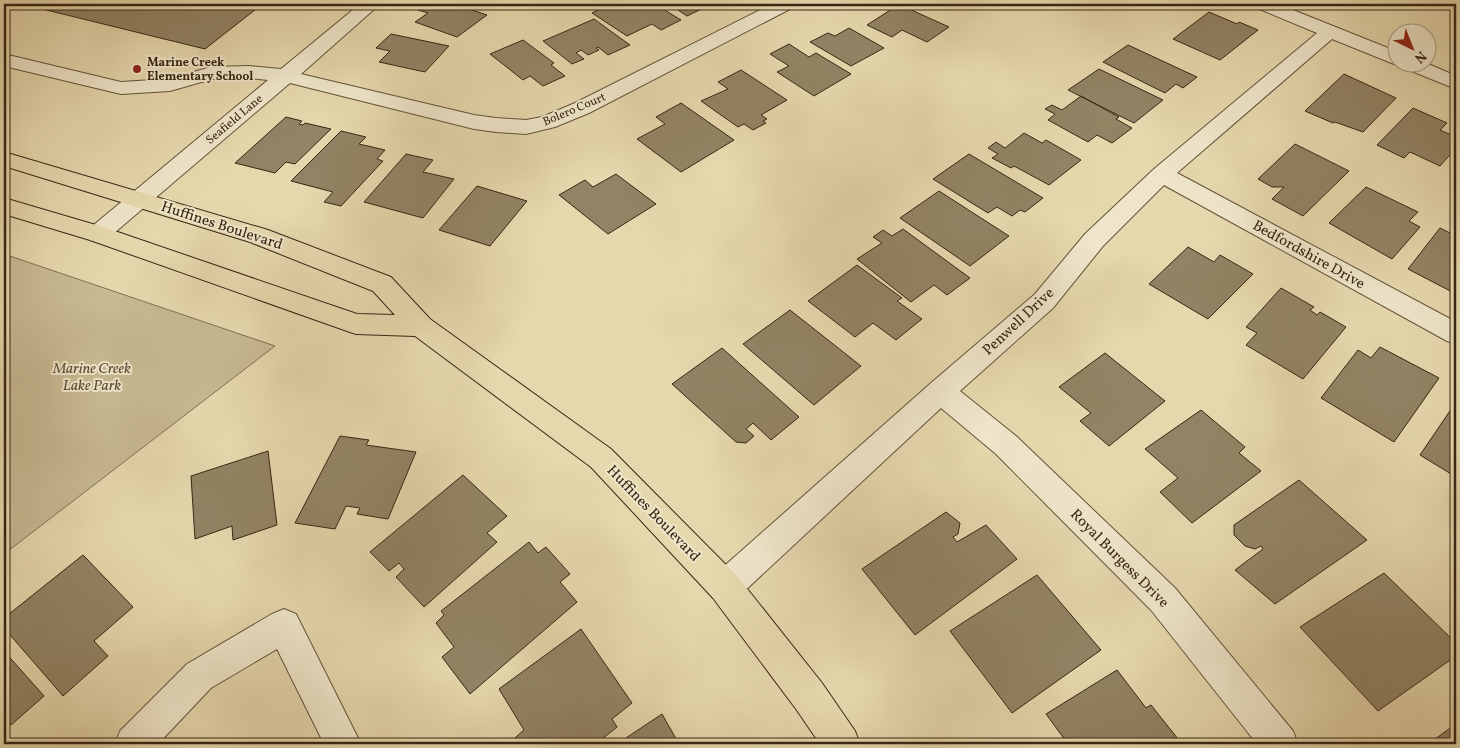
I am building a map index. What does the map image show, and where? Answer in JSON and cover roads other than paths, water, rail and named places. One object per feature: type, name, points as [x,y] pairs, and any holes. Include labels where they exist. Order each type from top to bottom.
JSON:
[{"type":"main road","name":"Huffines Boulevard","points":[[4,159],[260,236],[382,284],[421,326],[601,458],[725,587],[809,696],[842,744]]},
{"type":"main road","points":[[4,206],[98,234],[356,324],[421,326]]},
{"type":"street","name":"Seafield Lane","points":[[98,234],[371,4]]},
{"type":"street","name":"Bolero Court","points":[[4,60],[121,88],[170,84],[212,74],[249,72],[286,76],[474,122],[526,126],[548,122],[582,108],[786,4]]},
{"type":"street","points":[[1263,4],[1388,55]]},
{"type":"street","name":"Penwell Drive","points":[[725,587],[941,391],[1044,301],[1094,240],[1162,174],[1330,31]]},
{"type":"street","points":[[1430,72],[1456,83]]},
{"type":"street","name":"Bedfordshire Drive","points":[[1162,174],[1456,334]]},
{"type":"street","name":"Royal Burgess Drive","points":[[941,391],[1006,445],[1163,599],[1280,744]]},
{"type":"street","points":[[134,744],[199,676],[284,626],[342,744]]},
{"type":"place","name":"Marine Creek Elementary School","points":[[137,69]]},
{"type":"park label","name":"Marine Creek Lake Park","points":[[92,376]]}]
